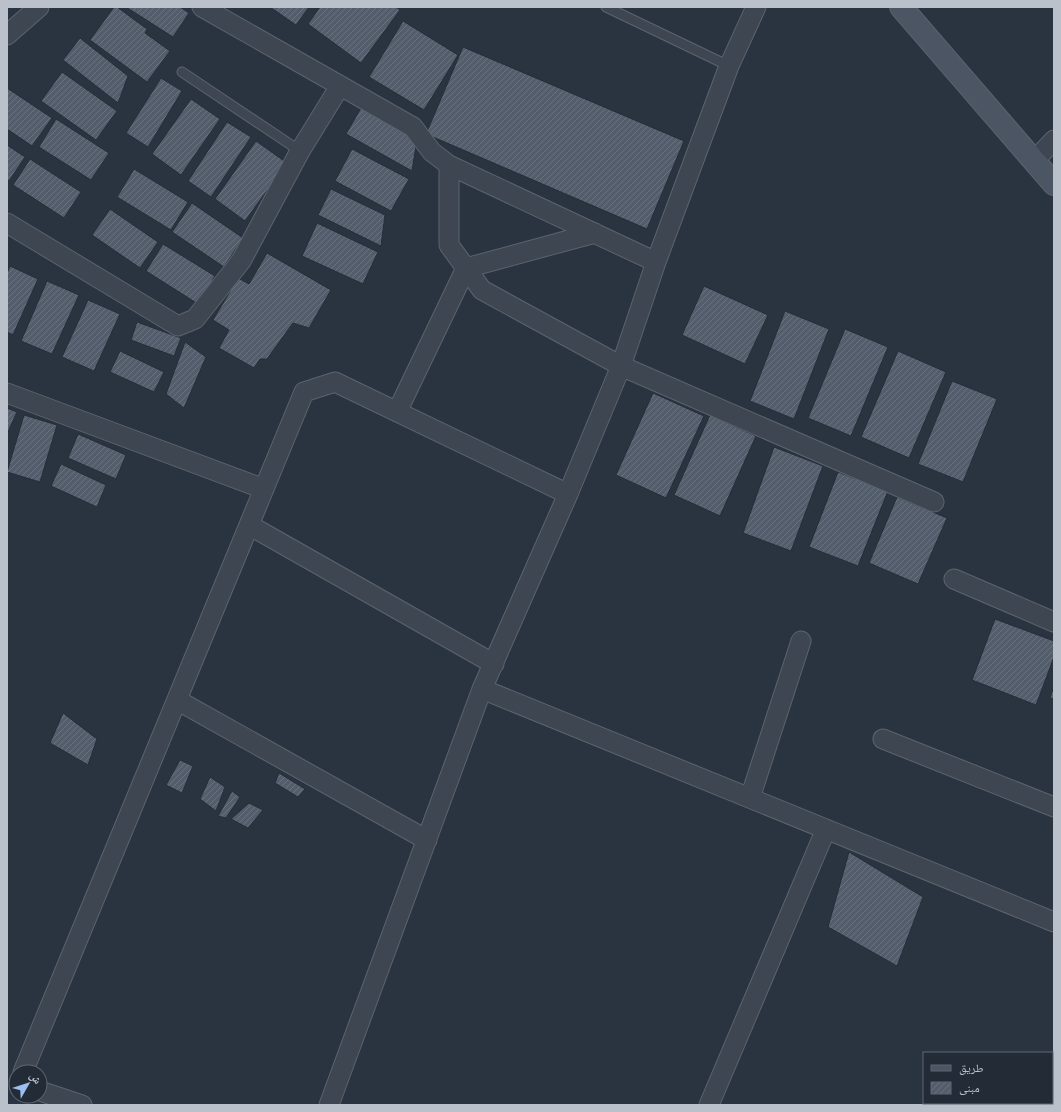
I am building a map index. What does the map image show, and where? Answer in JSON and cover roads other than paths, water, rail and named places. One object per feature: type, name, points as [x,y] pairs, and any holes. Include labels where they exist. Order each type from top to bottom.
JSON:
[{"type":"street","points":[[7,35],[39,7]]},
{"type":"street","points":[[202,7],[413,127],[432,152],[449,165],[656,262]]},
{"type":"street","points":[[329,1105],[482,689],[568,494],[621,366],[656,262],[729,66],[756,7]]},
{"type":"street","points":[[901,7],[1054,184]]},
{"type":"street","points":[[7,223],[178,326],[196,319],[241,261],[300,151],[340,86]]},
{"type":"street","points":[[1034,161],[1054,140]]},
{"type":"street","points":[[449,165],[449,245],[482,290],[621,366],[934,502]]},
{"type":"street","points":[[397,412],[466,268],[595,233]]},
{"type":"street","points":[[26,1064],[304,392],[335,382],[568,494]]},
{"type":"street","points":[[7,392],[264,489]]},
{"type":"street","points":[[249,525],[494,664]]},
{"type":"street","points":[[954,579],[1054,622]]},
{"type":"street","points":[[750,798],[802,641]]},
{"type":"street","points":[[482,689],[1054,922]]},
{"type":"street","points":[[177,700],[427,840]]},
{"type":"street","points":[[883,739],[1054,807]]},
{"type":"street","points":[[709,1105],[826,829]]},
{"type":"street","points":[[48,1094],[82,1105]]},
{"type":"lane","points":[[606,7],[729,66]]},
{"type":"lane","points":[[182,72],[300,151]]}]
